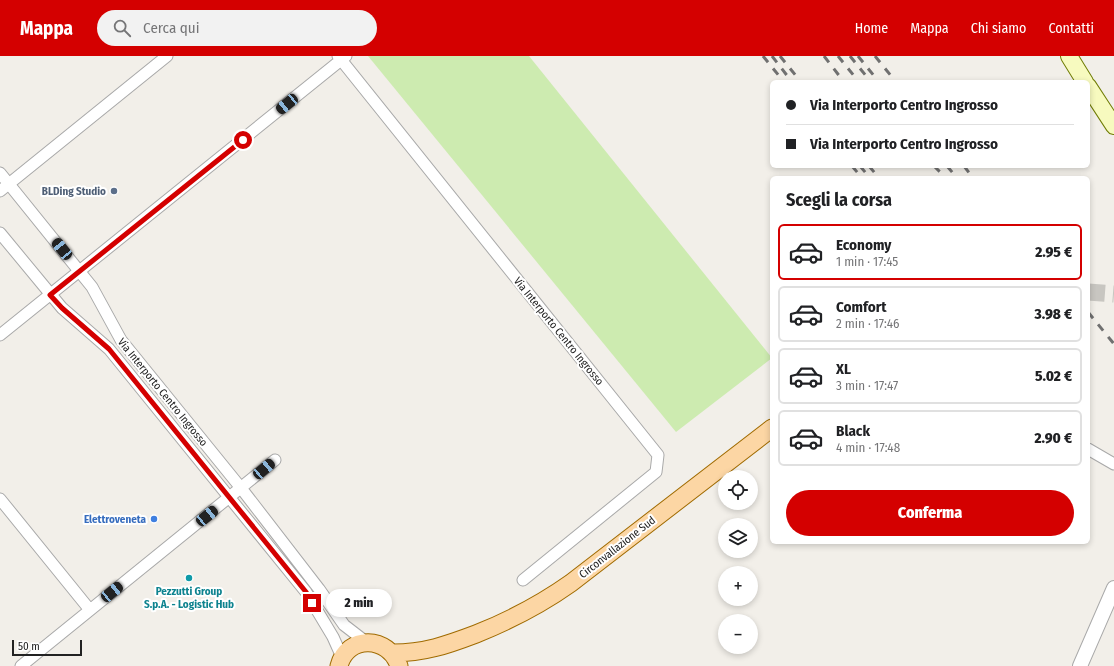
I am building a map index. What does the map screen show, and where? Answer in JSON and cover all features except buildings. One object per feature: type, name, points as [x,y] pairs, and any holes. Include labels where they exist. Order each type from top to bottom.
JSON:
[{"type":"main road","points":[[1069,56],[1085,80]]},
{"type":"main road","points":[[1090,89],[1114,126]]},
{"type":"main road","name":"Circonvallazione Sud","points":[[449,644],[517,617],[552,597],[770,430]]},
{"type":"main road","points":[[340,661],[353,647],[366,642],[381,644],[396,660],[449,644]]},
{"type":"main road","points":[[412,666],[426,656],[449,644]]},
{"type":"street","points":[[0,191],[167,56]]},
{"type":"street","name":"Via Interporto Centro Ingrosso","points":[[0,336],[342,57],[658,455],[656,472],[524,580]]},
{"type":"street","name":"Via Interporto Centro Ingrosso","points":[[0,173],[92,287],[121,340],[241,488],[319,589],[344,625],[366,642]]},
{"type":"street","name":"Via Interporto Centro Ingrosso","points":[[0,233],[62,308],[109,349],[306,592],[333,637],[340,661]]},
{"type":"street","points":[[1090,450],[1114,464]]},
{"type":"street","points":[[21,666],[275,460]]},
{"type":"street","points":[[0,498],[90,610]]},
{"type":"street","points":[[1080,666],[1112,597]]},
{"type":"green space","points":[[368,56],[529,56],[770,356],[770,360],[676,432]]},
{"type":"tunnel","points":[[1090,292],[1114,294]]},
{"type":"railway","points":[[763,56],[782,80]]},
{"type":"railway","points":[[772,56],[790,80]]},
{"type":"railway","points":[[780,56],[799,80]]},
{"type":"railway","points":[[824,56],[842,80]]},
{"type":"railway","points":[[838,56],[857,80]]},
{"type":"railway","points":[[850,56],[869,80]]},
{"type":"railway","points":[[858,56],[877,80]]},
{"type":"railway","points":[[875,56],[894,80]]},
{"type":"railway","points":[[854,168],[860,176]]},
{"type":"railway","points":[[862,168],[868,176]]},
{"type":"railway","points":[[871,168],[877,176]]},
{"type":"railway","points":[[936,168],[944,176]]},
{"type":"railway","points":[[949,168],[955,176]]},
{"type":"railway","points":[[966,168],[972,176]]},
{"type":"railway","points":[[1090,314],[1114,344]]},
{"type":"place","name":"BLDing Studio","points":[[114,191]]},
{"type":"place","name":"Elettroveneta","points":[[154,519]]},
{"type":"place","name":"Pezzutti Group S.p.A. - Logistic Hub","points":[[189,578]]},
{"type":"route","points":[[243,140],[50,295],[62,308],[109,349],[306,592],[312,603]]}]
